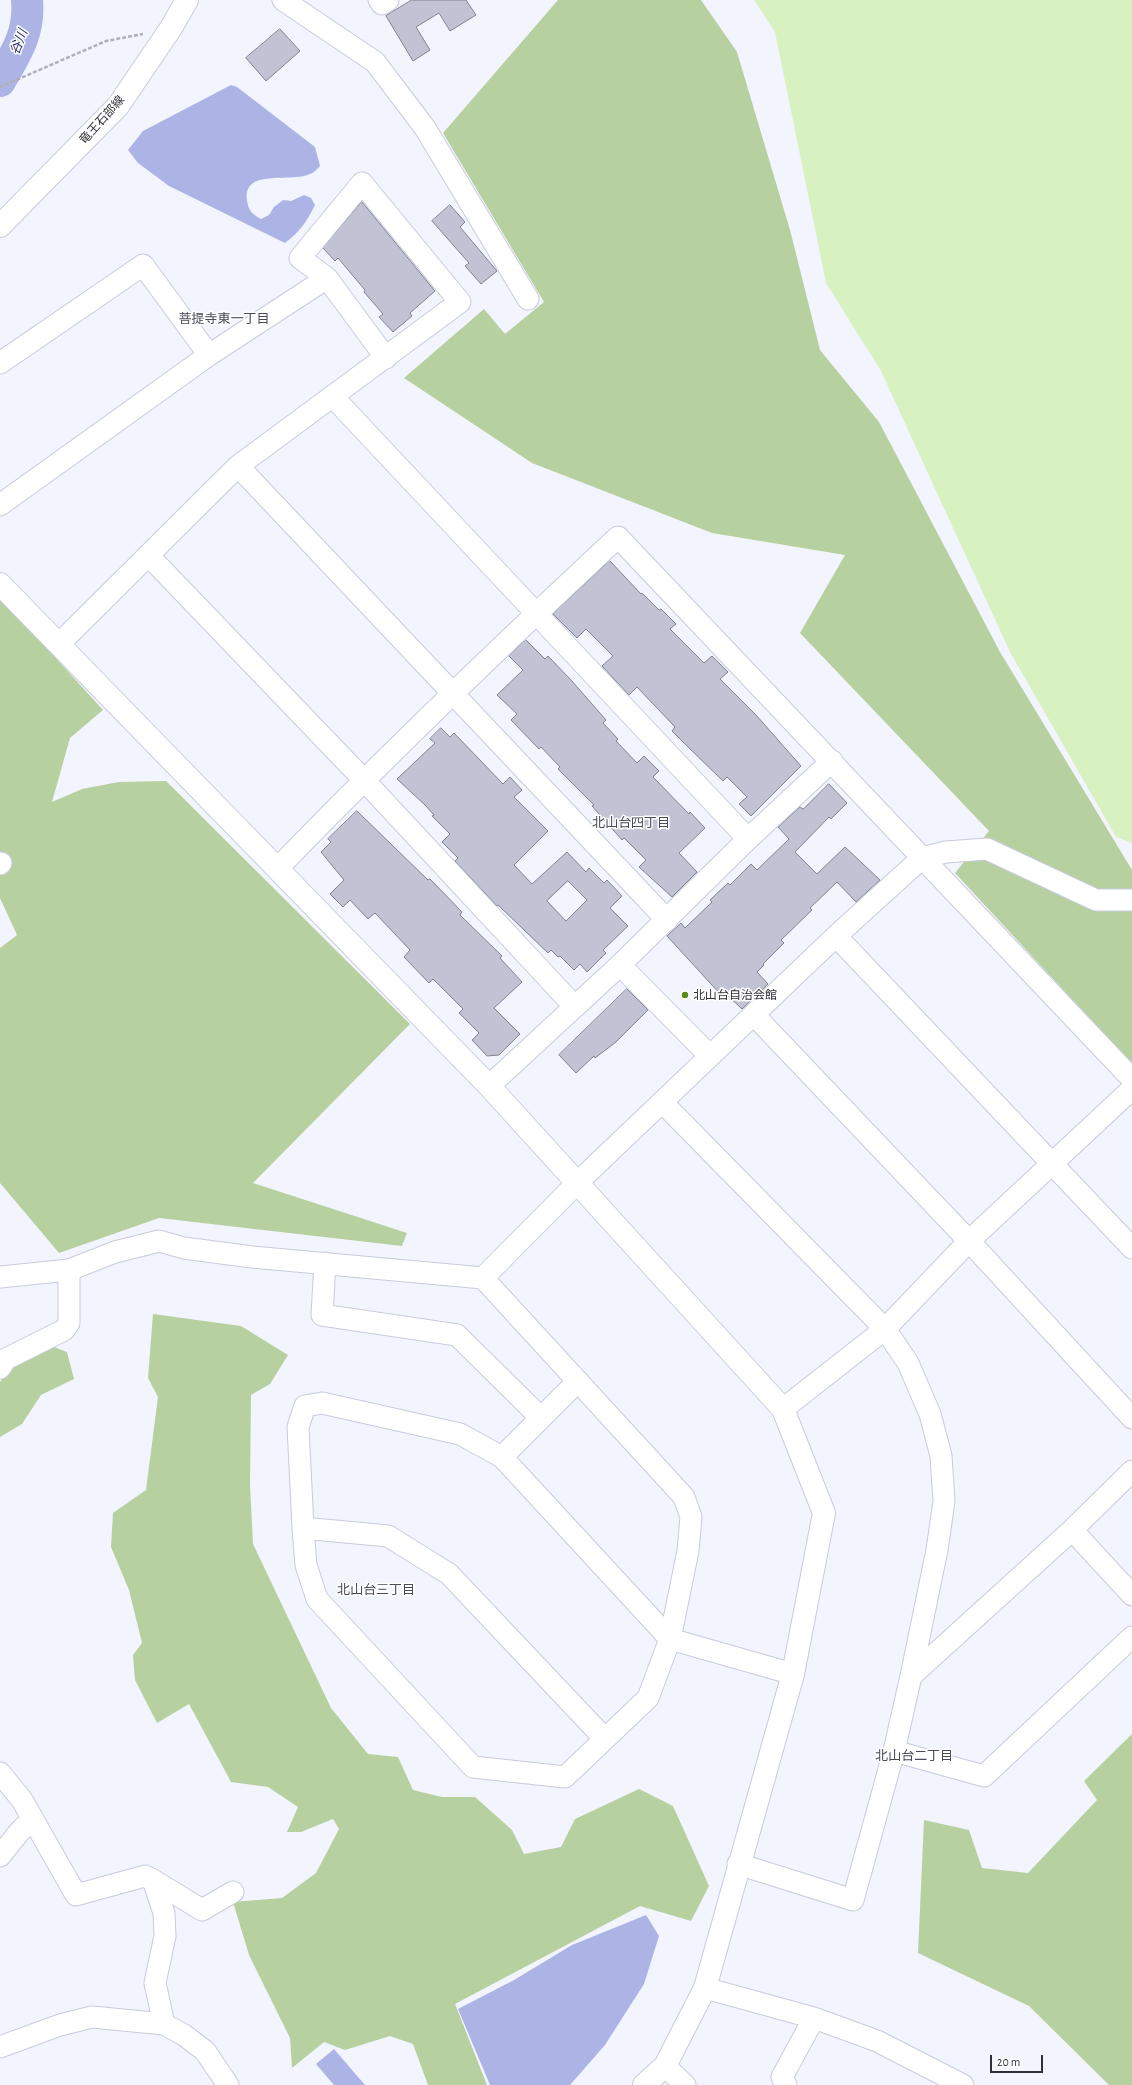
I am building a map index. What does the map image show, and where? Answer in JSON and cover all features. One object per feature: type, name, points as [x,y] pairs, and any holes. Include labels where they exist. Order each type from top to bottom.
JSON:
[{"type":"street","name":"竜王石部線","points":[[0,226],[118,106],[171,28],[188,0]]},
{"type":"street","points":[[283,0],[375,62],[425,128],[528,299]]},
{"type":"street","points":[[379,0],[382,4],[388,0]]},
{"type":"street","points":[[59,644],[238,466],[386,358],[460,302],[362,183],[300,258],[327,278],[386,358]]},
{"type":"street","points":[[0,363],[143,265],[209,355]]},
{"type":"street","points":[[0,505],[209,355],[327,278]]},
{"type":"street","points":[[333,397],[748,839]]},
{"type":"street","points":[[238,466],[667,920]]},
{"type":"street","points":[[278,868],[363,779],[618,537],[1132,1079]]},
{"type":"street","points":[[148,555],[363,779],[575,1007]]},
{"type":"street","points":[[0,584],[489,1086],[783,1409],[824,1513],[793,1674],[738,1864],[705,1988],[665,2066],[644,2085]]},
{"type":"street","points":[[489,1086],[620,965],[748,839],[832,761]]},
{"type":"street","points":[[483,1278],[577,1183],[836,936],[922,858],[946,852],[987,849],[1096,900],[1132,900]]},
{"type":"street","points":[[836,936],[1132,1248]]},
{"type":"street","points":[[620,965],[710,1056]]},
{"type":"street","points":[[754,1015],[968,1241],[1132,1418]]},
{"type":"street","points":[[783,1409],[885,1329],[968,1241],[1132,1089]]},
{"type":"street","points":[[662,1102],[885,1329],[908,1363],[930,1414],[941,1456],[944,1501],[937,1550],[894,1752],[853,1900],[738,1864]]},
{"type":"street","points":[[0,1277],[69,1270],[115,1252],[159,1242],[192,1249],[483,1278],[684,1497],[691,1518],[688,1551],[670,1639],[648,1698],[565,1777],[473,1768],[317,1599],[306,1565],[302,1528],[298,1427],[305,1406],[322,1403],[460,1434],[502,1457],[670,1639],[793,1674]]},
{"type":"street","points":[[325,1263],[322,1315],[457,1335],[541,1418]]},
{"type":"street","points":[[0,1368],[6,1359],[64,1330],[70,1323],[69,1270]]},
{"type":"street","points":[[502,1457],[578,1380]]},
{"type":"street","points":[[911,1676],[1072,1530],[1132,1471]]},
{"type":"street","points":[[302,1528],[388,1536],[449,1574],[606,1739]]},
{"type":"street","points":[[1072,1530],[1132,1595]]},
{"type":"street","points":[[894,1752],[984,1776],[1132,1637]]},
{"type":"street","points":[[0,1773],[22,1800],[76,1895],[145,1876],[202,1910],[233,1892]]},
{"type":"street","points":[[0,1856],[20,1831],[33,1819]]},
{"type":"street","points":[[153,1880],[164,1913],[165,1936],[155,1984],[164,2024]]},
{"type":"street","points":[[705,1988],[814,2018],[877,2041],[963,2085]]},
{"type":"street","points":[[0,2047],[60,2025],[92,2017],[164,2024],[184,2035],[205,2051],[228,2085]]},
{"type":"street","points":[[786,2085],[782,2077],[814,2018]]},
{"type":"street","points":[[665,2066],[685,2085]]},
{"type":"path","points":[[0,87],[106,41],[171,28]]},
{"type":"green space","points":[[558,0],[701,0],[737,52],[790,230],[820,350],[879,422],[1000,652],[1132,870],[1132,1064],[955,873],[989,831],[800,633],[845,555],[712,533],[532,463],[404,378],[484,309],[505,334],[544,302],[443,133]]},
{"type":"green space","points":[[754,0],[1132,0],[1132,843],[1116,837],[1010,652],[881,371],[826,283],[775,32]]},
{"type":"green space","points":[[0,597],[103,710],[70,738],[52,802],[82,789],[119,782],[166,781],[410,1024],[253,1183],[407,1233],[402,1246],[159,1218],[59,1253],[0,1183],[0,948],[17,935],[0,898]]},
{"type":"green space","points":[[153,1314],[241,1326],[288,1355],[270,1384],[251,1395],[250,1485],[253,1544],[331,1708],[368,1754],[398,1757],[413,1790],[442,1797],[475,1797],[512,1830],[524,1854],[561,1847],[575,1819],[639,1789],[673,1806],[709,1886],[691,1921],[640,1906],[455,2004],[487,2085],[428,2085],[413,2044],[390,2036],[345,2050],[324,2042],[292,2068],[290,2038],[249,1955],[233,1902],[282,1898],[316,1873],[339,1829],[333,1819],[301,1832],[287,1832],[298,1807],[268,1787],[231,1782],[189,1704],[157,1723],[135,1680],[133,1655],[142,1643],[129,1590],[111,1547],[113,1513],[146,1490],[158,1397],[148,1378]]},
{"type":"green space","points":[[54,1347],[67,1352],[74,1379],[41,1395],[22,1424],[0,1437],[0,1382],[12,1364]]},
{"type":"green space","points":[[1132,1734],[1132,2085],[1109,2085],[1029,2006],[918,1953],[924,1820],[969,1830],[982,1868],[1028,1873],[1097,1800],[1084,1781]]},
{"type":"water","points":[[231,85],[237,87],[315,147],[320,166],[313,173],[301,176],[260,180],[252,184],[248,190],[247,200],[249,209],[261,219],[269,215],[274,207],[283,200],[291,201],[304,195],[311,198],[315,205],[309,216],[303,226],[285,243],[169,186],[138,163],[128,150],[143,131]]},
{"type":"water","points":[[646,1915],[659,1936],[644,1984],[605,2045],[570,2085],[490,2085],[458,2009],[514,1980],[572,1945]]},
{"type":"water","points":[[334,2049],[365,2085],[334,2085],[316,2064]]},
{"type":"building","points":[[412,0],[466,0],[476,15],[450,31],[439,13],[416,27],[430,50],[413,61],[386,16]]},
{"type":"building","points":[[280,29],[300,51],[266,81],[246,58]]},
{"type":"building","points":[[362,202],[435,291],[410,313],[412,316],[393,332],[379,317],[383,314],[364,292],[365,290],[338,258],[335,261],[323,248]]},
{"type":"building","points":[[450,205],[465,222],[460,227],[497,271],[481,284],[465,266],[469,263],[432,221]]},
{"type":"building","points":[[610,561],[641,594],[642,593],[659,610],[661,609],[676,624],[670,629],[704,663],[712,656],[728,672],[720,679],[756,715],[801,766],[751,816],[739,804],[747,797],[727,777],[723,781],[672,731],[675,727],[637,687],[629,695],[602,666],[613,656],[586,629],[577,638],[553,614]]},
{"type":"building","points":[[526,640],[545,659],[548,656],[571,680],[606,720],[603,723],[618,739],[616,741],[637,763],[644,756],[659,771],[653,777],[689,814],[690,812],[705,828],[679,853],[697,872],[672,897],[639,867],[646,860],[624,838],[622,840],[592,806],[594,805],[558,769],[560,767],[541,747],[539,749],[511,720],[517,714],[497,695],[523,670],[509,656]]},
{"type":"building","points":[[441,728],[450,737],[454,733],[503,784],[510,777],[522,790],[514,797],[548,831],[514,865],[532,884],[567,852],[586,872],[589,868],[604,883],[607,880],[622,896],[610,908],[628,926],[603,950],[606,953],[587,972],[580,964],[574,970],[560,956],[558,957],[551,950],[548,953],[498,905],[497,906],[455,861],[458,858],[442,842],[450,834],[432,816],[434,815],[425,805],[397,779],[435,743],[430,739]],"holes":[[[568,881],[587,900],[566,921],[547,901]]]},
{"type":"building","points":[[829,784],[847,803],[831,819],[829,817],[795,852],[817,874],[845,847],[880,880],[856,902],[837,882],[810,908],[812,910],[781,940],[784,943],[757,972],[768,984],[742,1009],[725,993],[722,996],[667,936],[681,923],[685,928],[712,902],[710,900],[728,883],[730,885],[751,864],[757,870],[789,839],[778,827],[800,807],[803,809]]},
{"type":"building","points":[[357,811],[428,880],[430,879],[462,912],[460,915],[502,956],[500,958],[522,982],[494,1008],[520,1034],[499,1055],[487,1056],[472,1040],[479,1033],[459,1013],[463,1009],[433,979],[429,983],[404,957],[410,950],[375,913],[368,919],[350,900],[343,907],[330,894],[344,880],[321,852],[331,842],[328,839]]},
{"type":"building","points":[[627,989],[648,1010],[616,1042],[595,1058],[594,1056],[576,1073],[559,1055]]},
{"type":"waterway","name":"谷川","points":[[0,81],[21,42],[26,23],[27,0]]},
{"type":"place","name":"北山台自治会館","points":[[685,995]]},
{"type":"district","name":"菩提寺東一丁目","points":[[224,319]]},
{"type":"district","name":"北山台四丁目","points":[[631,823]]},
{"type":"district","name":"北山台三丁目","points":[[376,1590]]},
{"type":"district","name":"北山台二丁目","points":[[914,1756]]}]
